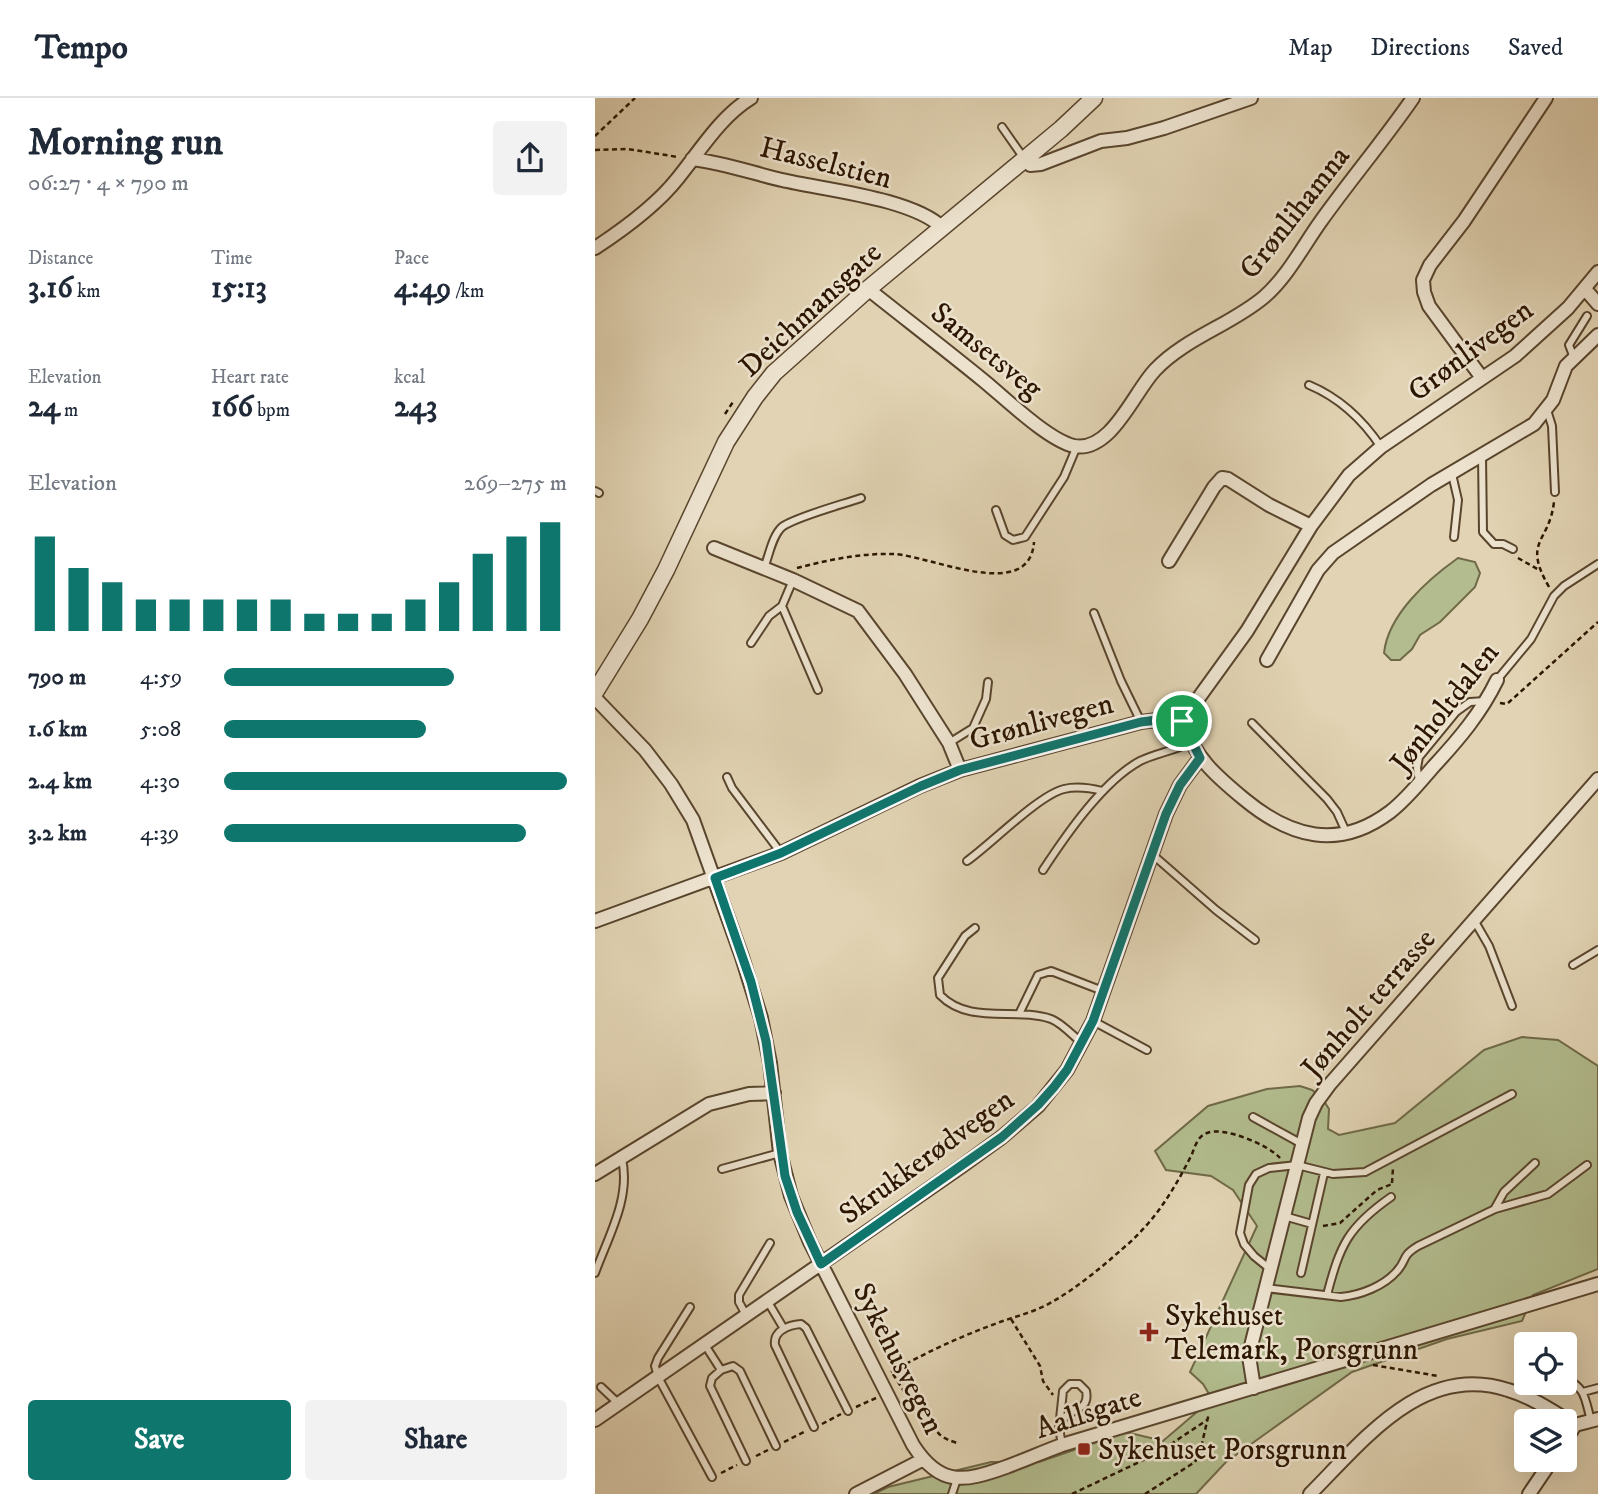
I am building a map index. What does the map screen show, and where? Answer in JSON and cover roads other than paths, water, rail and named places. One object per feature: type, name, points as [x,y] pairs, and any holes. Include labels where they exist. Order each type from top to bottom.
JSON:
[{"type":"street","points":[[595,248],[648,209],[677,180],[728,117],[751,98]]},
{"type":"street","name":"Deichmansgate","points":[[595,692],[653,594],[739,419],[774,373],[868,289],[1094,98]]},
{"type":"street","points":[[1025,159],[1030,164],[1041,164],[1101,141],[1127,138],[1164,128],[1251,98]]},
{"type":"street","points":[[1482,378],[1429,306],[1423,280],[1430,265],[1464,220],[1546,98]]},
{"type":"street","name":"Grønlihamna","points":[[1077,446],[1088,446],[1108,433],[1153,372],[1167,358],[1246,311],[1265,296],[1280,280],[1411,99]]},
{"type":"street","name":"Hasselstien","points":[[692,159],[735,166],[783,180],[884,202],[925,214],[943,228]]},
{"type":"street","name":"Grønlivegen","points":[[595,921],[781,853],[960,770],[1141,722],[1173,718],[1182,721],[1247,631],[1311,526],[1349,475],[1381,447],[1524,348],[1568,308],[1598,272]]},
{"type":"street","name":"Samsetsveg","points":[[868,289],[1034,422],[1064,443],[1077,446]]},
{"type":"street","points":[[1585,289],[1598,304]]},
{"type":"street","points":[[1267,660],[1318,570],[1333,553],[1420,492],[1525,430],[1547,410],[1566,366],[1587,349],[1598,335]]},
{"type":"street","points":[[1169,561],[1222,478],[1311,526]]},
{"type":"street","points":[[714,548],[793,580],[859,611],[905,674],[949,743],[960,770]]},
{"type":"street","name":"Jønholtdalen","points":[[1182,721],[1200,758],[1228,787],[1282,826],[1319,836],[1368,825],[1390,812],[1468,728],[1487,701],[1497,680]]},
{"type":"street","name":"Sykehusvegen","points":[[595,698],[645,750],[683,801],[715,878],[761,1018],[770,1063],[780,1153],[791,1196],[821,1264],[922,1460],[934,1470],[957,1479]]},
{"type":"street","name":"Skrukkerødvegen","points":[[595,1420],[973,1159],[1021,1122],[1054,1087],[1093,1021],[1174,796],[1200,758]]},
{"type":"street","name":"Jønholt terrasse","points":[[1254,1388],[1249,1356],[1284,1216],[1292,1165],[1315,1104],[1598,779]]},
{"type":"street","points":[[595,1174],[709,1104],[749,1094],[773,1093]]},
{"type":"street","name":"Aallsgate","points":[[957,1479],[984,1475],[1062,1445],[1598,1284]]},
{"type":"street","points":[[1310,1494],[1393,1414],[1429,1392],[1457,1385],[1485,1384],[1507,1389],[1547,1409]]},
{"type":"street","points":[[1577,1424],[1594,1420]]},
{"type":"street","name":"Sykehusvegen","points":[[856,1494],[922,1460]]},
{"type":"street","points":[[1529,1494],[1544,1472]]},
{"type":"lane","points":[[1002,127],[1025,159]]},
{"type":"lane","points":[[1574,358],[1569,345],[1587,316]]},
{"type":"lane","points":[[1310,385],[1331,395],[1357,416],[1381,447]]},
{"type":"lane","points":[[1547,410],[1552,426],[1555,492]]},
{"type":"lane","points":[[996,510],[1005,535],[1013,540],[1025,537],[1045,502],[1064,477],[1077,446]]},
{"type":"lane","points":[[1482,455],[1483,532],[1494,544],[1503,544],[1513,549]]},
{"type":"lane","points":[[1452,474],[1458,500],[1454,537]]},
{"type":"lane","points":[[764,568],[776,536],[783,527],[861,498]]},
{"type":"lane","name":"Jønholtdalen","points":[[1497,680],[1531,639],[1554,596],[1564,586],[1598,564]]},
{"type":"lane","points":[[751,643],[769,616],[782,606],[793,580]]},
{"type":"lane","points":[[782,606],[818,690]]},
{"type":"lane","points":[[1094,613],[1141,722]]},
{"type":"lane","points":[[949,743],[973,728],[986,699],[988,682]]},
{"type":"lane","points":[[1419,783],[1419,757],[1441,730],[1456,712],[1471,702],[1487,701]]},
{"type":"lane","points":[[1252,723],[1327,799],[1337,811],[1346,832]]},
{"type":"lane","points":[[1043,870],[1102,791],[1139,762],[1174,751],[1191,742]]},
{"type":"lane","points":[[727,777],[732,788],[781,853]]},
{"type":"lane","points":[[967,861],[988,847],[1037,804],[1058,791],[1074,787],[1102,791]]},
{"type":"lane","points":[[1153,855],[1255,940]]},
{"type":"lane","points":[[1474,920],[1489,946],[1512,1006]]},
{"type":"lane","points":[[975,928],[965,936],[938,978],[940,995],[953,1004],[981,1013],[1019,1014],[1052,1019],[1082,1043]]},
{"type":"lane","points":[[1573,964],[1598,950]]},
{"type":"lane","points":[[1019,1014],[1038,975],[1044,972],[1051,971],[1103,991]]},
{"type":"lane","points":[[1093,1021],[1147,1050]]},
{"type":"lane","points":[[1270,1269],[1244,1244],[1241,1229],[1252,1179],[1262,1170],[1292,1165],[1324,1172],[1365,1172],[1512,1094]]},
{"type":"lane","points":[[1253,1117],[1302,1144]]},
{"type":"lane","points":[[722,1168],[780,1153]]},
{"type":"lane","points":[[595,1273],[620,1206],[624,1187],[622,1157]]},
{"type":"lane","points":[[1495,1209],[1504,1192],[1535,1163]]},
{"type":"lane","points":[[1265,1288],[1353,1296],[1372,1288],[1398,1270],[1406,1253],[1495,1209],[1548,1194],[1587,1165]]},
{"type":"lane","points":[[1301,1273],[1324,1172]]},
{"type":"lane","points":[[1327,1295],[1334,1268],[1349,1236],[1367,1214],[1391,1197]]},
{"type":"lane","points":[[1284,1216],[1312,1224]]},
{"type":"lane","points":[[747,1316],[739,1302],[739,1295],[770,1243]]},
{"type":"lane","points":[[768,1301],[783,1329]]},
{"type":"lane","points":[[690,1307],[658,1358],[656,1366],[658,1377],[712,1478]]},
{"type":"lane","points":[[814,1427],[775,1345],[777,1333],[783,1329],[796,1324],[806,1328],[848,1411]]},
{"type":"lane","points":[[705,1345],[722,1370]]},
{"type":"lane","points":[[746,1461],[710,1386],[712,1378],[722,1370],[733,1366],[740,1371],[776,1446]]},
{"type":"lane","points":[[1060,1422],[1068,1412],[1083,1406],[1088,1396],[1079,1384],[1070,1384],[1063,1391],[1060,1422],[1062,1445]]},
{"type":"lane","points":[[1577,1384],[1594,1420]]},
{"type":"lane","points":[[601,1387],[619,1404]]},
{"type":"lane","points":[[1583,1392],[1598,1388]]},
{"type":"lane","points":[[952,1494],[957,1479]]},
{"type":"place","name":"Sykehuset Telemark, Porsgrunn","points":[[1149,1332]]},
{"type":"place","name":"Sykehuset Porsgrunn","points":[[1084,1449]]}]
